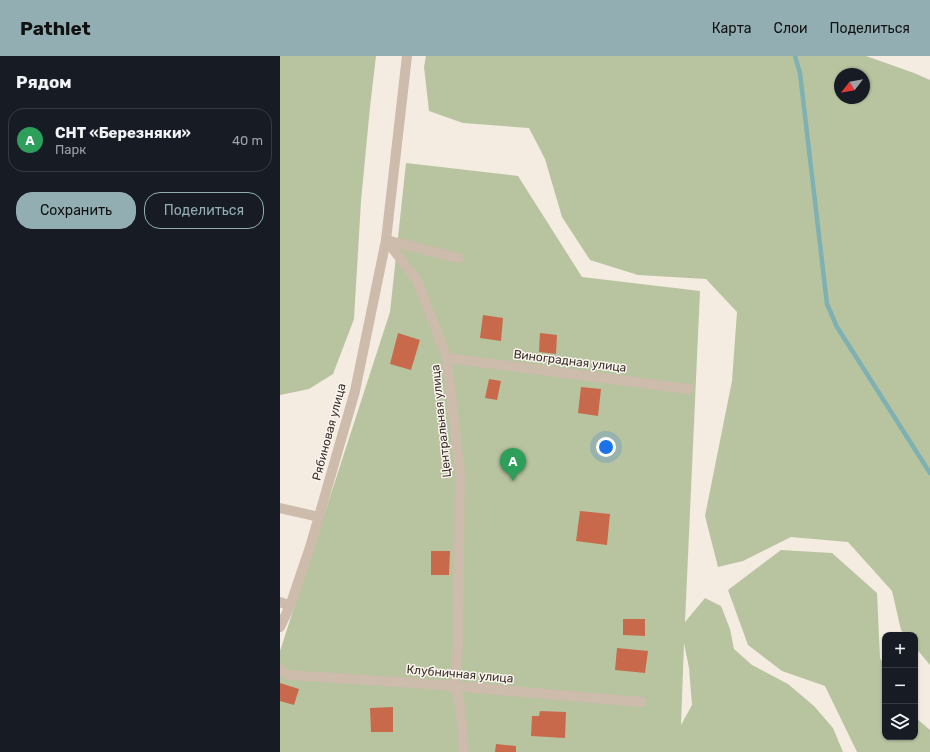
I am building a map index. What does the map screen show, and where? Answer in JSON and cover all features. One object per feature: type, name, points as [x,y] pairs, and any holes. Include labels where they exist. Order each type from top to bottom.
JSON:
[{"type":"street","points":[[407,56],[386,240],[459,258]]},
{"type":"street","name":"Центральная улица","points":[[386,240],[417,280],[447,358],[460,472],[458,646],[454,686],[460,704],[464,752]]},
{"type":"street","name":"Рябиновая улица","points":[[280,627],[285,604],[311,544],[355,390],[386,240]]},
{"type":"street","name":"Виноградная улица","points":[[447,358],[689,389]]},
{"type":"street","points":[[280,508],[319,517]]},
{"type":"street","name":"Клубничная улица","points":[[280,669],[288,675],[454,686],[641,702]]},
{"type":"green space","points":[[280,56],[376,56],[361,201],[354,319],[333,374],[309,389],[280,395]]},
{"type":"green space","points":[[426,56],[866,56],[930,80],[930,665],[918,651],[918,632],[903,632],[901,630],[892,591],[848,542],[791,537],[743,561],[718,567],[705,516],[732,381],[737,312],[706,279],[638,275],[590,260],[562,217],[545,159],[529,128],[463,123],[429,111],[424,67]]},
{"type":"green space","points":[[406,163],[518,176],[582,277],[700,291],[685,622],[705,598],[721,606],[730,629],[734,649],[752,665],[788,684],[814,706],[833,728],[843,752],[280,752],[280,651],[390,312]],"holes":[[[684,643],[689,668],[692,705],[681,725]]]},
{"type":"green space","points":[[781,550],[832,553],[877,593],[880,658],[882,662],[882,740],[918,740],[918,720],[930,730],[930,752],[857,752],[825,686],[782,671],[748,645],[728,590]]},
{"type":"building","points":[[483,315],[503,318],[501,341],[480,338]]},
{"type":"building","points":[[398,333],[420,340],[411,370],[390,364]]},
{"type":"building","points":[[540,333],[557,335],[556,354],[539,352]]},
{"type":"building","points":[[489,379],[501,381],[497,400],[485,398]]},
{"type":"building","points":[[581,387],[601,389],[598,416],[578,413]]},
{"type":"building","points":[[580,511],[610,514],[607,545],[576,541]]},
{"type":"building","points":[[431,551],[450,551],[449,575],[431,575]]},
{"type":"building","points":[[623,619],[645,619],[645,636],[623,635]]},
{"type":"building","points":[[617,648],[648,651],[645,673],[615,670]]},
{"type":"building","points":[[280,683],[299,689],[294,705],[280,701]]},
{"type":"building","points":[[393,707],[393,732],[371,732],[370,708]]},
{"type":"building","points":[[540,711],[566,712],[565,738],[531,736],[532,716],[539,716]]},
{"type":"building","points":[[496,744],[516,746],[516,752],[495,752]]},
{"type":"waterway","points":[[795,56],[800,73],[827,304],[837,327],[930,473]]},
{"type":"place","name":"СНТ «Березняки»","points":[[513,481]]}]
